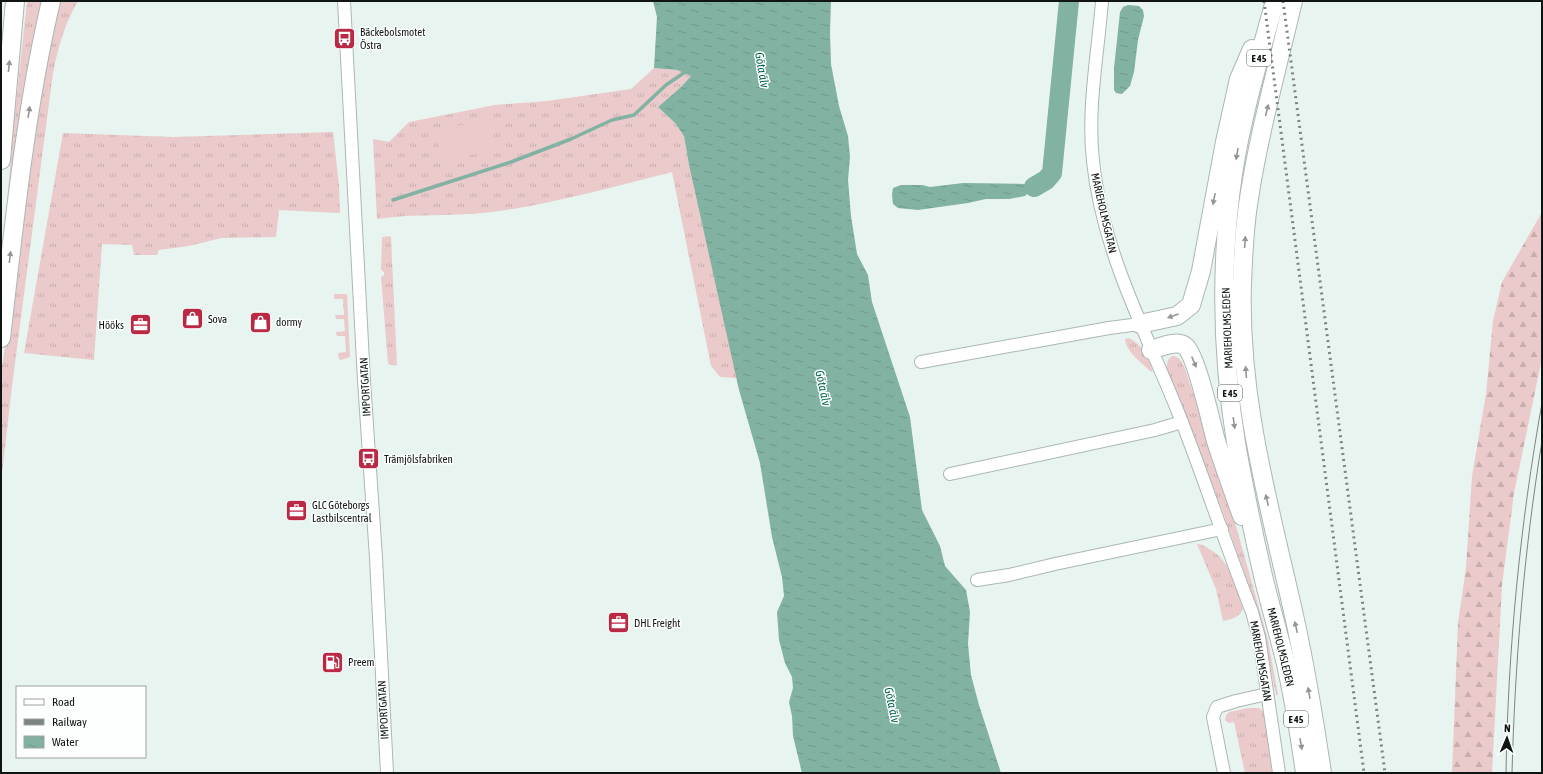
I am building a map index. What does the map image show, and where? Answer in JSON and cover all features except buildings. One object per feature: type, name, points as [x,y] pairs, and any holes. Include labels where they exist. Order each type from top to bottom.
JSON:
[{"type":"highway","points":[[1,160],[15,1]]},
{"type":"highway","points":[[1,338],[23,150],[32,89],[51,1]]},
{"type":"highway","points":[[1140,324],[1177,316],[1191,305],[1201,271],[1225,142],[1239,79],[1275,1]]},
{"type":"highway","name":"MARIEHOLMSLEDEN","points":[[1275,1],[1246,110],[1233,173],[1228,222],[1225,290],[1226,348],[1237,448],[1264,580],[1286,665],[1305,773]]},
{"type":"highway","name":"MARIEHOLMSLEDEN","points":[[1293,1],[1256,155],[1248,206],[1242,285],[1243,328],[1247,387],[1252,427],[1263,486],[1304,665],[1322,773]]},
{"type":"highway","points":[[1151,350],[1176,344],[1183,345],[1189,351],[1196,368],[1216,441],[1264,580]]},
{"type":"street","name":"IMPORTGATAN","points":[[344,1],[387,773]]},
{"type":"street","name":"MARIEHOLMSGATAN","points":[[1102,1],[1093,75],[1093,161],[1099,199],[1112,249],[1140,324],[1182,422],[1222,529],[1255,624],[1268,694],[1279,773]]},
{"type":"street","points":[[921,362],[1109,328],[1140,324]]},
{"type":"street","points":[[950,474],[1155,430],[1182,422]]},
{"type":"street","points":[[977,580],[1009,575],[1222,529]]},
{"type":"street","points":[[1224,773],[1213,717],[1217,707],[1268,694]]},
{"type":"green space","points":[[27,1],[43,1],[4,237],[14,122]]},
{"type":"green space","points":[[59,1],[78,1],[62,36],[53,73],[1,482],[1,373],[12,301],[35,122]]},
{"type":"green space","points":[[654,68],[677,70],[691,76],[658,107],[675,123],[684,136],[689,165],[737,378],[720,377],[711,366],[672,172],[582,195],[515,209],[492,212],[406,216],[377,219],[373,139],[389,142],[409,122],[495,105],[547,101],[631,89]]},
{"type":"green space","points":[[492,121],[496,151],[441,159],[436,129]]},
{"type":"green space","points":[[333,132],[339,185],[340,213],[279,210],[276,237],[221,238],[189,246],[159,250],[157,255],[134,255],[132,245],[102,244],[94,360],[24,353],[63,133],[173,137]]},
{"type":"green space","points":[[1542,212],[1542,358],[1514,493],[1502,585],[1492,773],[1452,773],[1458,623],[1466,568],[1472,476],[1486,394],[1493,321],[1502,282]]},
{"type":"green space","points":[[390,236],[397,365],[391,365],[388,363],[381,277],[384,275],[384,272],[381,270],[382,237]]},
{"type":"green space","points":[[334,294],[347,294],[350,357],[341,360],[339,359],[338,353],[346,352],[345,336],[337,336],[336,332],[345,331],[344,319],[336,319],[335,315],[344,315],[343,299],[334,299]]},
{"type":"green space","points":[[1129,338],[1138,344],[1144,352],[1153,372],[1138,360],[1128,348],[1125,339]]},
{"type":"green space","points":[[1172,356],[1177,357],[1182,362],[1185,369],[1232,512],[1268,640],[1278,695],[1276,695],[1255,603],[1222,510],[1166,369],[1168,360]]},
{"type":"green space","points":[[1197,544],[1204,546],[1218,555],[1228,568],[1243,609],[1240,614],[1235,617],[1223,621],[1216,589]]},
{"type":"green space","points":[[1248,708],[1259,708],[1264,712],[1272,773],[1245,773],[1234,722],[1229,723],[1225,720],[1226,715],[1229,712]]},
{"type":"water","name":"Göta älv","points":[[653,1],[831,1],[831,64],[839,106],[848,136],[850,157],[848,180],[851,216],[857,254],[868,275],[872,302],[910,417],[922,510],[940,546],[945,566],[966,590],[970,612],[968,644],[971,675],[1001,773],[802,773],[793,736],[792,716],[789,702],[793,688],[792,677],[785,663],[779,640],[777,612],[784,596],[782,577],[772,537],[760,463],[739,390],[689,165],[684,136],[675,123],[658,107],[691,76],[677,70],[654,68],[657,17]]},
{"type":"water","points":[[1128,5],[1139,6],[1143,10],[1144,16],[1138,40],[1134,72],[1130,86],[1122,94],[1116,93],[1114,90],[1114,68],[1120,12],[1123,7]]},
{"type":"water","points":[[963,183],[1026,184],[1034,187],[1025,196],[1009,199],[986,199],[918,210],[898,208],[893,204],[893,188],[901,185],[922,185],[930,187]]},
{"type":"waterway","points":[[1034,187],[1046,180],[1052,173],[1069,1]]},
{"type":"waterway","points":[[393,200],[511,162],[571,139],[612,120],[634,115],[666,85],[688,70]]},
{"type":"tram line","points":[[1506,773],[1509,680],[1516,587],[1527,495],[1542,403]]},
{"type":"tram line","points":[[1512,773],[1515,690],[1521,607],[1530,524],[1542,441]]},
{"type":"railway","points":[[1264,1],[1364,773]]},
{"type":"railway","points":[[1283,1],[1385,773]]},
{"type":"place","name":"Bäckebolsmotet Östra","points":[[345,38]]},
{"type":"place","name":"Sova","points":[[192,319]]},
{"type":"place","name":"dormy","points":[[260,322]]},
{"type":"place","name":"Hööks","points":[[140,325]]},
{"type":"place","name":"Trämjölsfabriken","points":[[369,459]]},
{"type":"place","name":"GLC Göteborgs Lastbilscentral","points":[[297,511]]},
{"type":"place","name":"DHL Freight","points":[[618,623]]},
{"type":"place","name":"Preem","points":[[332,662]]}]
